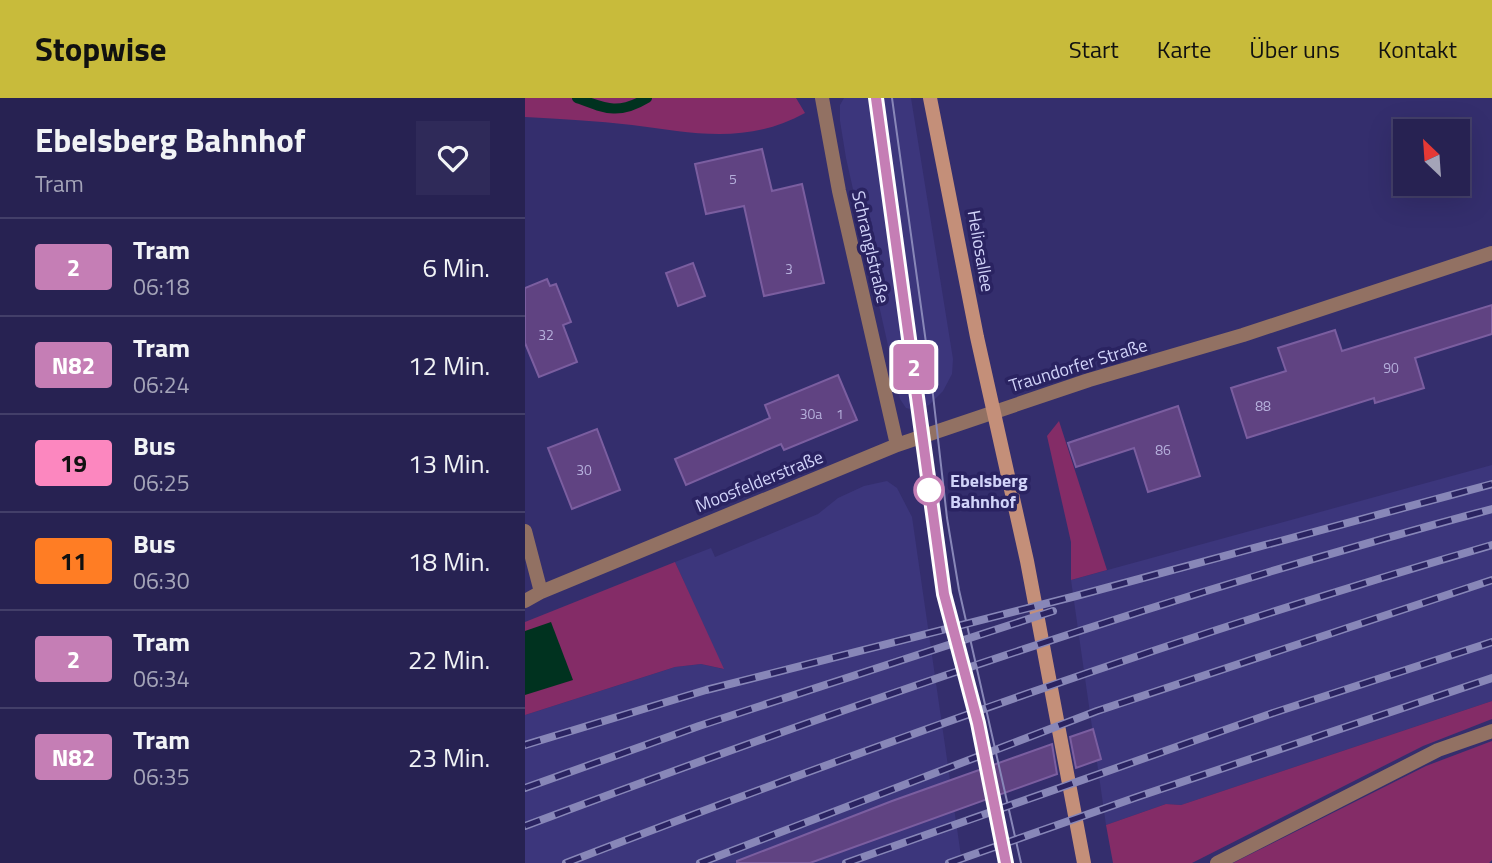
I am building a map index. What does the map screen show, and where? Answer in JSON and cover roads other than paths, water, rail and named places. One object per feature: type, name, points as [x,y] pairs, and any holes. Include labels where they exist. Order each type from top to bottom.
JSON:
[{"type":"street","name":"Schranglstraße","points":[[822,98],[839,191],[897,445]]},
{"type":"street","name":"Heliosallee","points":[[930,98],[977,337],[995,411]]},
{"type":"street","name":"Traundorfer Straße","points":[[1084,863],[1027,561],[995,411],[1243,335],[1492,253]]},
{"type":"street","name":"Moosfelderstraße","points":[[525,601],[541,592],[897,445],[995,411]]},
{"type":"street","points":[[525,531],[541,592]]},
{"type":"street","points":[[1217,863],[1438,750],[1492,731]]},
{"type":"waterway","points":[[577,98],[612,108],[628,107],[647,98]]},
{"type":"tram line","points":[[876,98],[944,594],[978,723],[1006,863]]},
{"type":"tram line","name":"2","points":[[876,98],[944,594],[978,723],[1006,863]]},
{"type":"tram line","points":[[892,98],[932,386],[947,518],[959,590],[1021,863]]},
{"type":"railway","points":[[525,745],[706,690],[1076,596],[1492,484]]},
{"type":"railway","points":[[525,826],[884,696],[1126,616],[1247,578],[1492,509]]},
{"type":"railway","points":[[566,863],[1026,694],[1258,617],[1492,545]]},
{"type":"railway","points":[[700,863],[1097,711],[1492,580]]},
{"type":"railway","points":[[525,788],[699,726],[1053,611]]},
{"type":"railway","points":[[846,863],[1273,713],[1492,642]]},
{"type":"railway","points":[[949,863],[1492,678]]},
{"type":"place","name":"Ebelsberg Bahnhof","points":[[929,490]]}]
